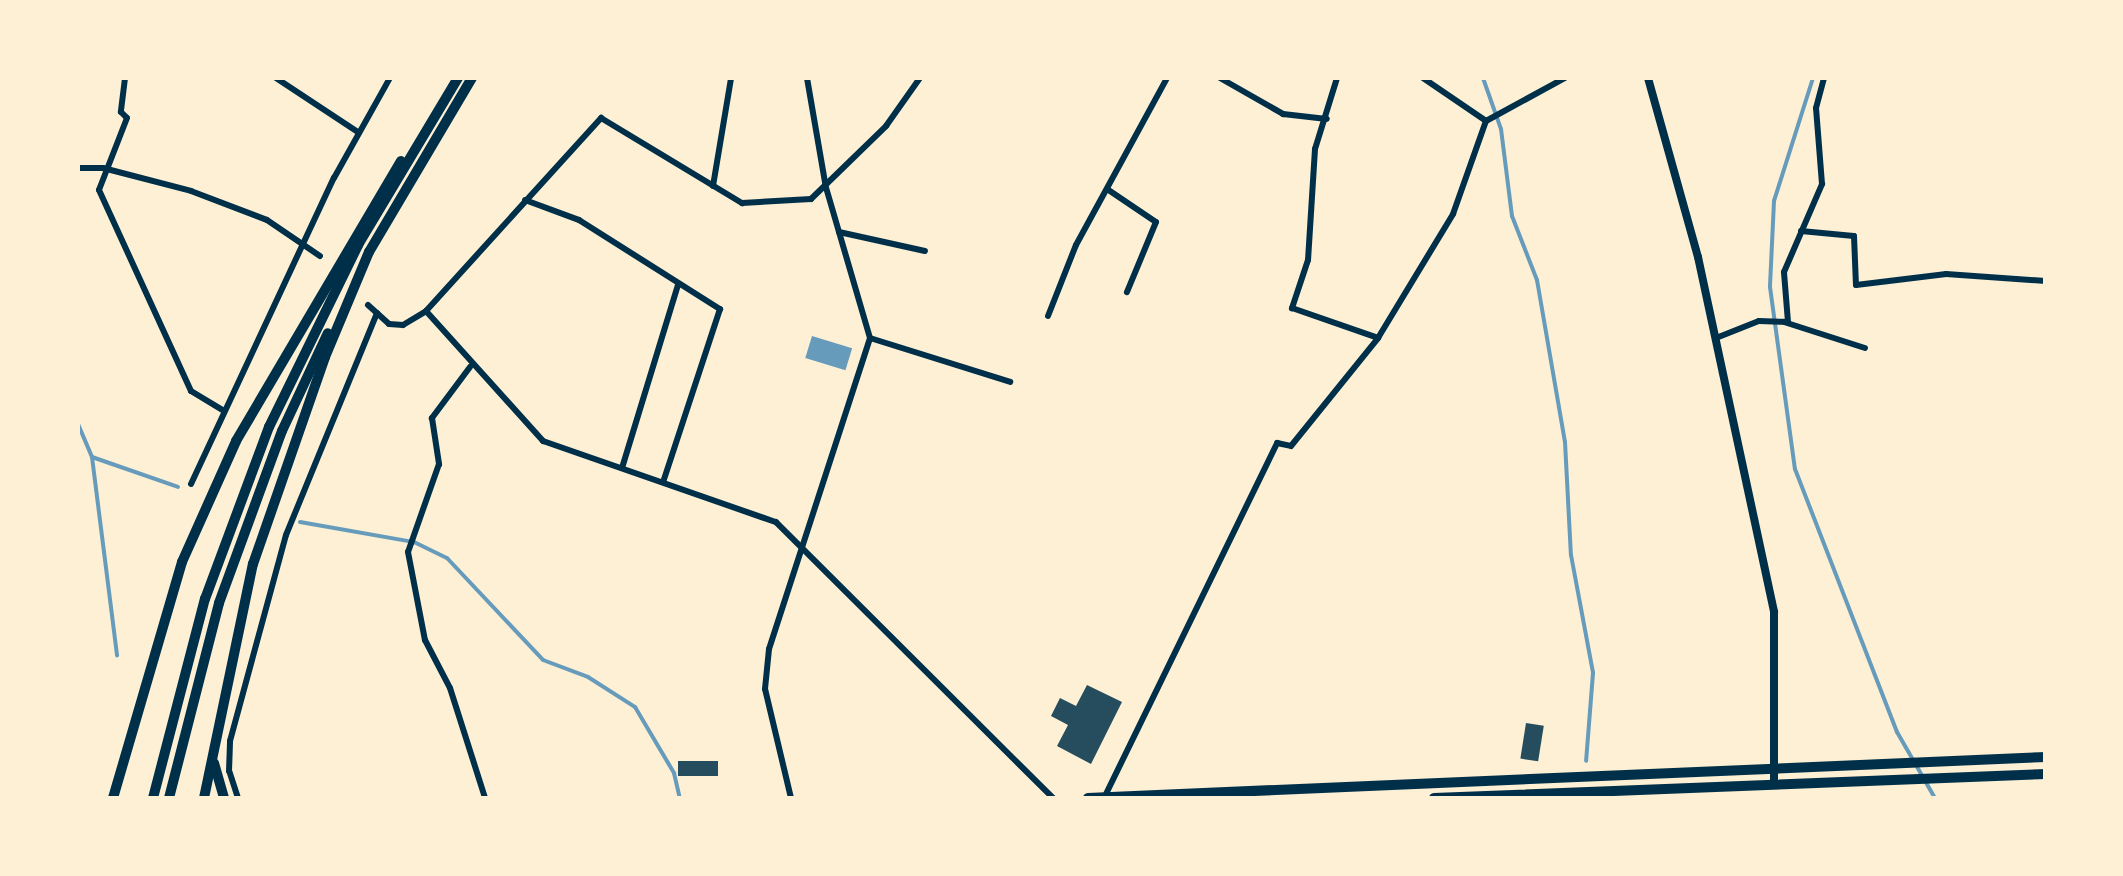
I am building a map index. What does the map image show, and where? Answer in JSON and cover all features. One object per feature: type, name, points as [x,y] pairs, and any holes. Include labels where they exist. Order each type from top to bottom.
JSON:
[{"type":"highway","points":[[153,798],[205,600],[292,376],[358,245],[458,78]]},
{"type":"highway","points":[[169,798],[219,604],[251,510],[369,252],[472,78]]},
{"type":"highway","points":[[113,798],[182,562],[236,442],[390,174],[422,136]]},
{"type":"highway","points":[[204,798],[253,564],[325,357],[369,252]]},
{"type":"highway","points":[[213,757],[224,798]]},
{"type":"highway","points":[[1088,798],[2046,757]]},
{"type":"highway","points":[[1434,798],[2046,774]]},
{"type":"street","points":[[124,78],[121,112],[127,118],[103,168],[99,190],[191,392],[223,410]]},
{"type":"street","points":[[276,78],[359,132]]},
{"type":"street","points":[[191,484],[304,242],[390,78]]},
{"type":"street","points":[[714,186],[731,78]]},
{"type":"street","points":[[791,798],[766,689],[770,649],[870,338],[826,188],[807,78]]},
{"type":"street","points":[[368,305],[389,324],[403,325],[426,311],[601,118],[742,203],[811,198],[826,188],[886,126],[920,78]]},
{"type":"street","points":[[1048,316],[1106,188],[1167,78]]},
{"type":"street","points":[[1220,78],[1282,114],[1327,118]]},
{"type":"street","points":[[1337,78],[1310,182],[1308,260],[1292,308],[1378,338]]},
{"type":"street","points":[[1424,78],[1489,122]]},
{"type":"street","points":[[1104,798],[1277,443],[1291,446],[1378,338],[1453,214],[1489,122],[1564,78]]},
{"type":"street","points":[[1648,78],[1716,338],[1774,612],[1774,784],[1766,798]]},
{"type":"street","points":[[1786,322],[1782,283],[1822,184],[1816,108],[1824,78]]},
{"type":"street","points":[[78,168],[103,168],[190,190],[266,220],[320,256]]},
{"type":"street","points":[[1106,188],[1156,222],[1128,292]]},
{"type":"street","points":[[525,200],[580,220],[720,309],[663,482]]},
{"type":"street","points":[[1800,231],[1854,236],[1856,285],[1946,274],[2046,281]]},
{"type":"street","points":[[839,232],[924,250]]},
{"type":"street","points":[[622,468],[678,284]]},
{"type":"street","points":[[426,311],[470,366],[542,442],[749,508],[806,546],[1053,798]]},
{"type":"street","points":[[238,798],[229,771],[230,741],[286,535],[377,313]]},
{"type":"street","points":[[1716,338],[1768,322],[1786,322],[1866,348]]},
{"type":"street","points":[[870,338],[1010,382]]},
{"type":"street","points":[[470,366],[432,418],[438,464],[409,548],[425,640],[450,688],[484,798]]},
{"type":"water","points":[[812,336],[852,348],[845,370],[805,358]]},
{"type":"building","points":[[1087,685],[1122,702],[1091,764],[1057,746],[1068,725],[1051,716],[1060,698],[1076,706]]},
{"type":"building","points":[[1526,723],[1544,726],[1538,761],[1520,759]]},
{"type":"building","points":[[678,761],[718,761],[718,776],[678,776]]},
{"type":"waterway","points":[[1483,78],[1501,129],[1512,216],[1537,280],[1565,442],[1571,555],[1593,673],[1586,761]]},
{"type":"waterway","points":[[1813,78],[1774,201],[1770,287],[1795,469],[1897,732],[1935,798]]},
{"type":"waterway","points":[[78,424],[92,457],[117,655]]},
{"type":"waterway","points":[[92,457],[178,487]]},
{"type":"waterway","points":[[300,522],[414,542],[447,558],[543,660],[588,677],[635,707],[674,773],[680,798]]}]
